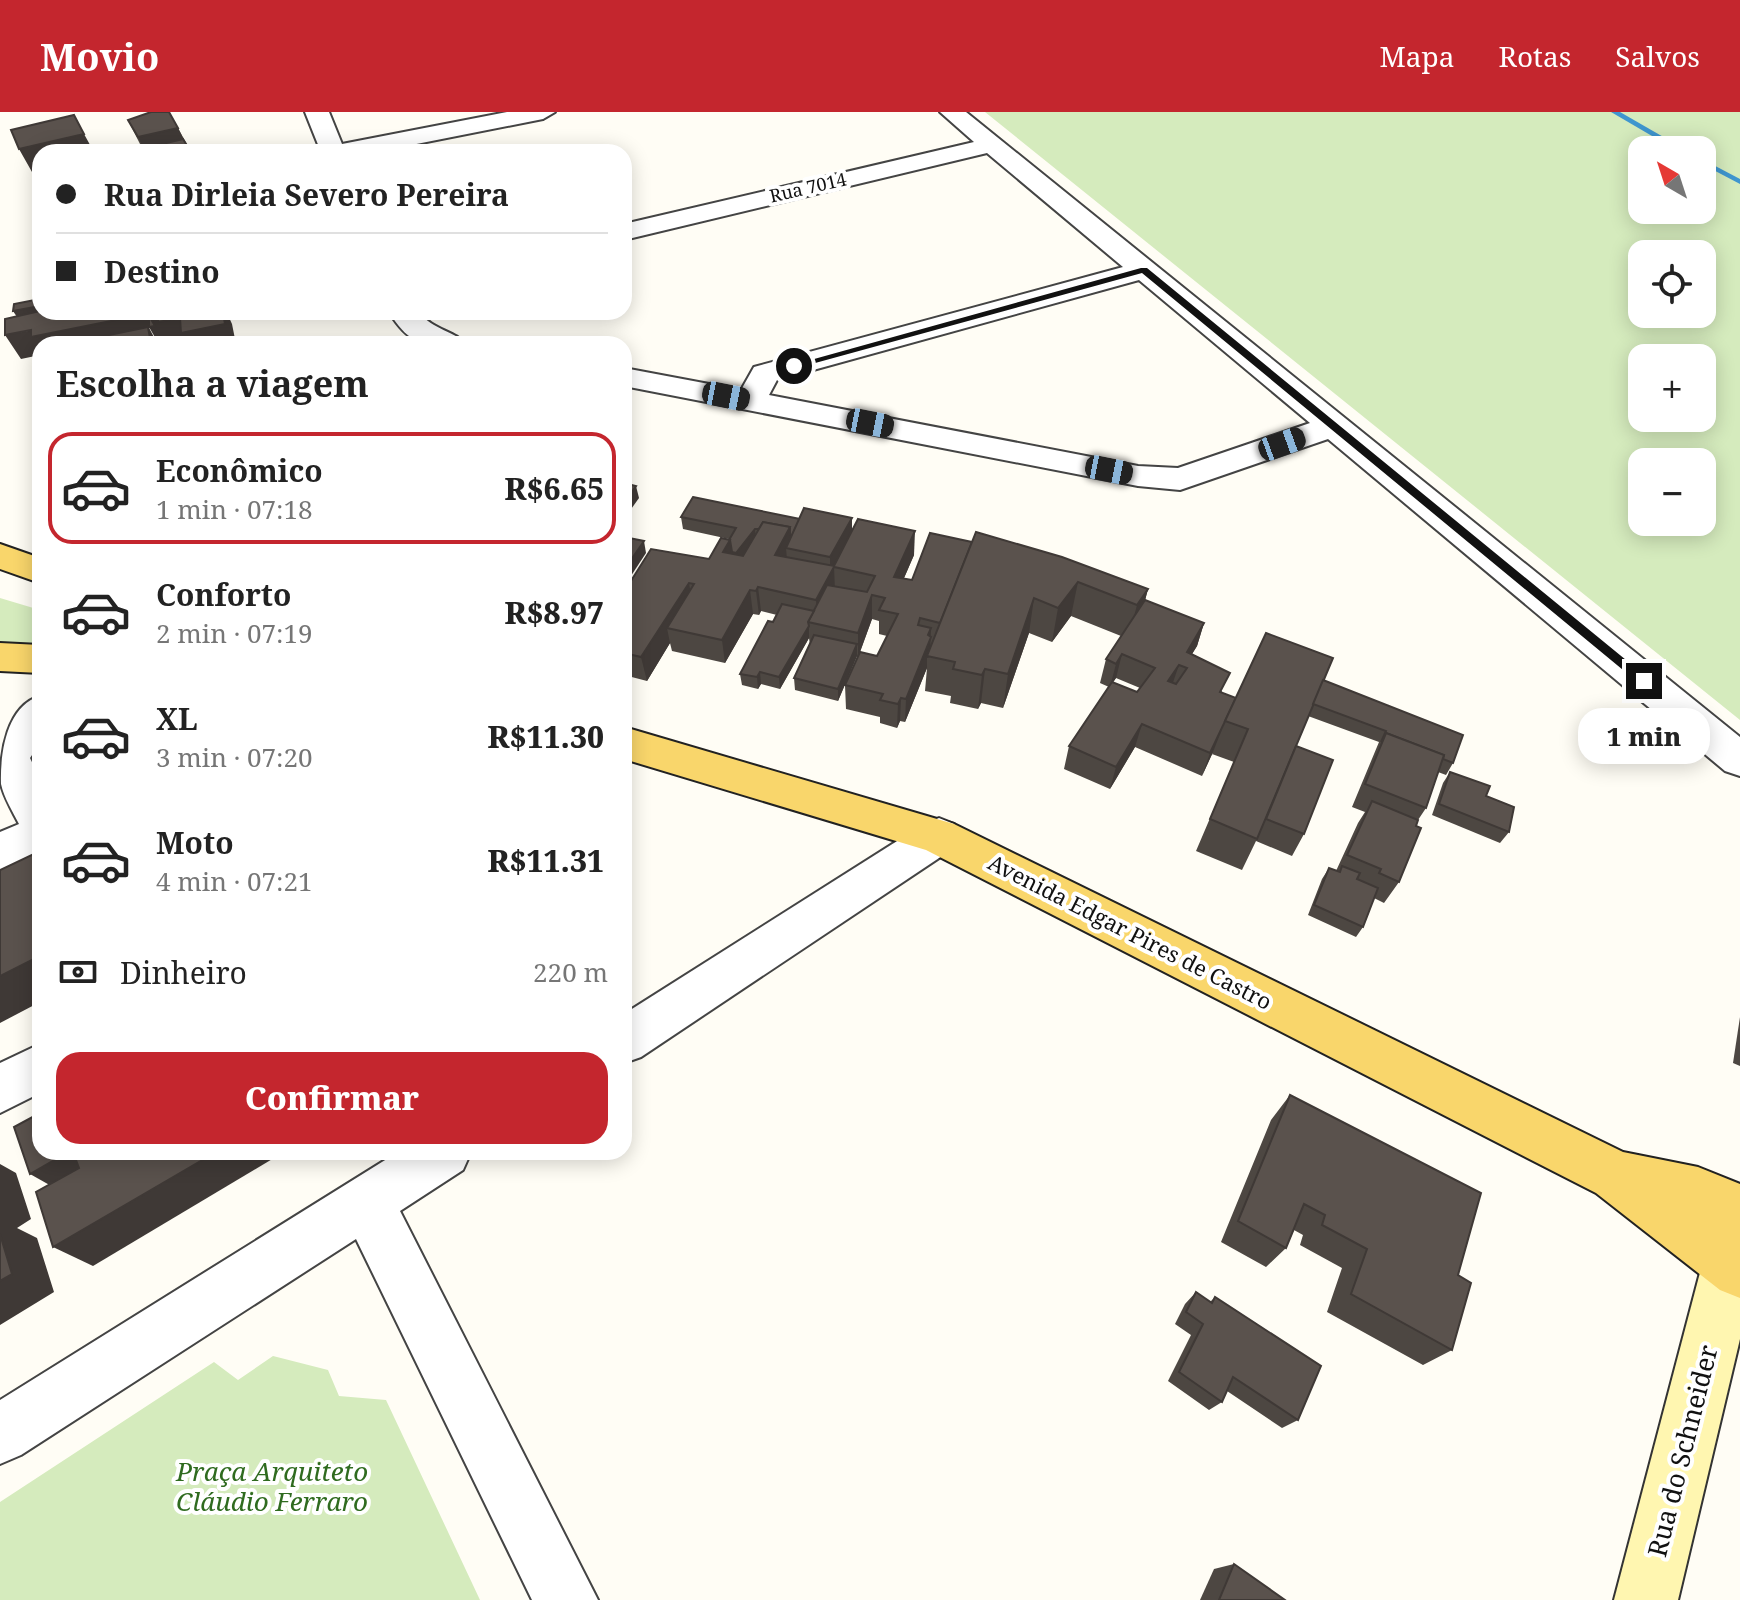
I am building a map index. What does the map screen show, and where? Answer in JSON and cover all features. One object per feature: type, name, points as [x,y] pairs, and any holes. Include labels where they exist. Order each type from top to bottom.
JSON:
[{"type":"main road","points":[[0,556],[32,568]]},
{"type":"main road","points":[[0,657],[32,659]]},
{"type":"main road","name":"Avenida Edgar Pires de Castro","points":[[632,745],[939,836],[1615,1175],[1738,1253]]},
{"type":"street","points":[[317,112],[331,144]]},
{"type":"street","points":[[377,144],[543,112]]},
{"type":"street","points":[[952,112],[1740,760]]},
{"type":"street","name":"Rua 7014","points":[[632,230],[992,145]]},
{"type":"street","points":[[751,400],[765,374],[1144,270]]},
{"type":"street","points":[[410,320],[426,336]]},
{"type":"street","points":[[632,378],[1138,476],[1180,479],[1333,426]]},
{"type":"street","points":[[32,723],[9,757],[32,807]]},
{"type":"street","points":[[632,1036],[939,836]]},
{"type":"street","points":[[0,852],[32,838]]},
{"type":"street","points":[[0,1089],[32,1071]]},
{"type":"street","points":[[0,1434],[432,1160]]},
{"type":"street","points":[[366,1201],[566,1600]]},
{"type":"street","name":"Rua do Schneider","points":[[1646,1600],[1738,1253]]},
{"type":"green space","points":[[985,112],[1740,112],[1740,720]]},
{"type":"green space","points":[[0,598],[32,608],[32,645],[0,643]]},
{"type":"green space","name":"Praça Arquiteto Cláudio Ferraro","points":[[273,1356],[328,1370],[339,1396],[386,1400],[480,1600],[0,1600],[0,1502],[214,1362],[238,1380]]},
{"type":"building","points":[[151,112],[169,112],[178,128],[138,137],[128,120]]},
{"type":"building","points":[[74,115],[84,134],[19,149],[11,130]]},
{"type":"building","points":[[183,139],[186,144],[162,144]]},
{"type":"building","points":[[32,301],[32,307],[13,311],[14,304]]},
{"type":"building","points":[[32,313],[32,320],[116,320],[31,337],[31,330],[5,335],[5,319]]},
{"type":"building","points":[[180,320],[224,320],[225,324],[181,333]]},
{"type":"building","points":[[148,327],[150,336],[104,336]]},
{"type":"building","points":[[693,497],[800,519],[792,536],[790,527],[763,522],[736,553],[732,552],[729,540],[736,528],[681,517]]},
{"type":"building","points":[[804,508],[852,518],[830,557],[786,548]]},
{"type":"building","points":[[858,519],[915,531],[894,577],[912,580],[930,533],[972,542],[940,623],[920,618],[918,625],[931,628],[928,635],[931,637],[906,699],[901,698],[898,704],[880,700],[883,694],[845,685],[860,652],[877,656],[898,614],[879,610],[885,598],[872,595],[858,633],[808,622],[827,585],[867,592],[875,576],[834,567],[816,600],[758,587],[756,591],[750,590],[722,640],[667,628],[694,584],[689,583],[641,657],[632,655],[632,579],[651,549],[709,559],[721,538],[730,540],[723,552],[743,556],[763,522],[790,527],[775,555],[834,566]]},
{"type":"building","points":[[976,532],[1062,557],[1148,589],[1137,605],[1078,582],[1058,608],[1034,598],[1008,674],[985,669],[982,675],[953,669],[955,662],[927,656]]},
{"type":"building","points":[[632,539],[644,541],[632,558]]},
{"type":"building","points":[[1145,600],[1204,623],[1187,652],[1230,673],[1220,692],[1236,698],[1210,753],[1142,724],[1116,767],[1069,746],[1112,682],[1137,692],[1155,668],[1122,654],[1116,664],[1106,659]],"holes":[[[1179,665],[1187,668],[1176,684],[1168,681]]]},
{"type":"building","points":[[782,604],[814,611],[809,626],[779,677],[760,672],[757,677],[740,674],[768,621],[773,622]]},
{"type":"building","points":[[1266,633],[1333,658],[1257,839],[1210,819],[1248,729],[1225,721]]},
{"type":"building","points":[[814,635],[857,644],[838,689],[794,678]]},
{"type":"building","points":[[1323,680],[1463,735],[1453,763],[1443,759],[1444,755],[1386,733],[1381,742],[1386,731],[1313,704]]},
{"type":"building","points":[[1386,733],[1444,755],[1426,808],[1365,784]]},
{"type":"building","points":[[1296,746],[1333,760],[1304,834],[1266,819]]},
{"type":"building","points":[[1450,772],[1490,786],[1486,796],[1514,807],[1509,832],[1439,804]]},
{"type":"building","points":[[1372,801],[1418,820],[1416,826],[1421,828],[1399,882],[1379,873],[1381,869],[1347,855]]},
{"type":"building","points":[[32,855],[32,960],[0,976],[0,870]]},
{"type":"building","points":[[1342,866],[1360,873],[1357,879],[1378,888],[1363,927],[1314,905],[1329,868],[1340,872]]},
{"type":"building","points":[[1290,1095],[1481,1193],[1458,1275],[1471,1283],[1452,1350],[1351,1294],[1367,1249],[1322,1225],[1325,1215],[1304,1204],[1286,1248],[1238,1221]]},
{"type":"building","points":[[32,1117],[32,1160],[54,1160],[30,1174],[14,1127]]},
{"type":"building","points":[[76,1160],[202,1160],[53,1247],[36,1192],[79,1168]]},
{"type":"building","points":[[0,1234],[12,1274],[0,1281]]},
{"type":"building","points":[[1196,1292],[1212,1303],[1215,1297],[1321,1366],[1298,1420],[1233,1377],[1222,1402],[1179,1372],[1203,1324],[1186,1312]]},
{"type":"building","points":[[1234,1564],[1285,1600],[1219,1600]]},
{"type":"waterway","points":[[1615,112],[1657,136]]},
{"type":"waterway","points":[[1716,169],[1740,182]]},
{"type":"route","points":[[794,366],[1144,270],[1644,681]]}]
